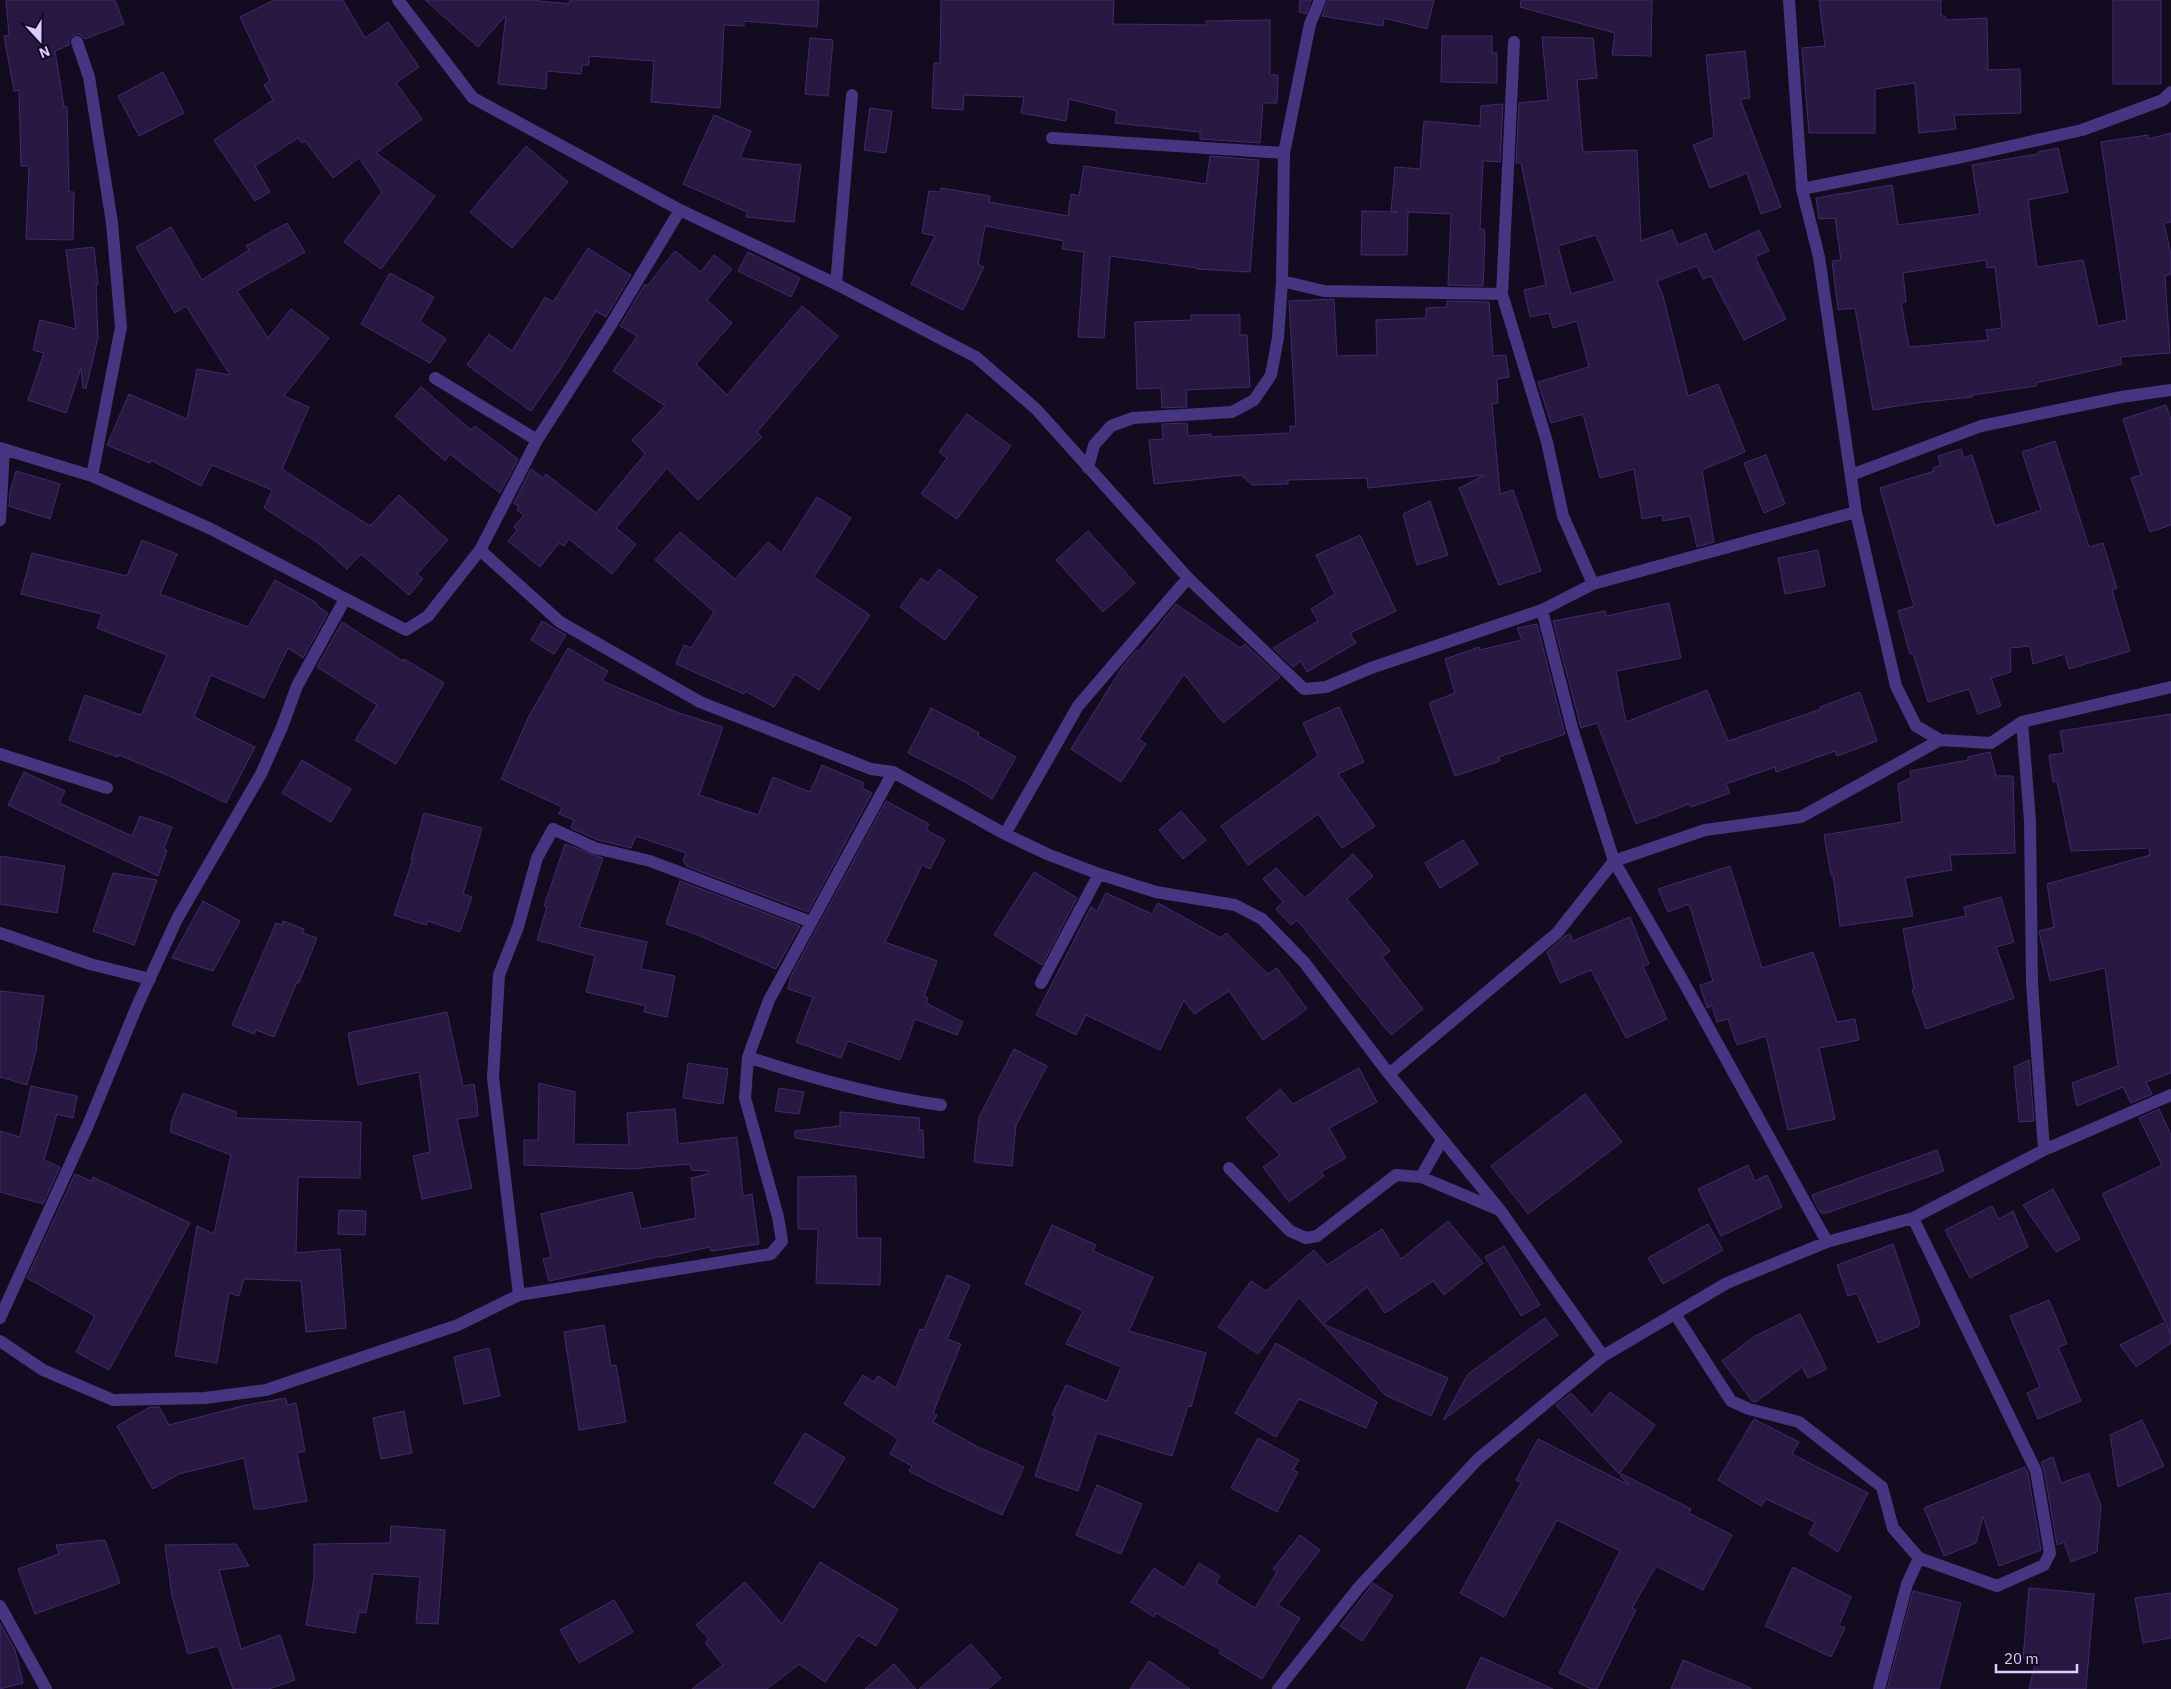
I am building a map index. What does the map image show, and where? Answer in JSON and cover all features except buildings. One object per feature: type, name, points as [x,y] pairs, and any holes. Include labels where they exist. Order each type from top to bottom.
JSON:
[{"type":"street","points":[[398,0],[473,98],[680,210],[836,284],[976,357],[1036,410],[1188,578],[1304,689],[1326,687],[1371,668],[1542,610],[1593,584],[1856,512]]},
{"type":"street","points":[[1088,468],[1094,444],[1111,426],[1133,418],[1232,412],[1254,400],[1271,375],[1278,338],[1282,281],[1284,153],[1310,24],[1320,0]]},
{"type":"street","points":[[1789,0],[1802,189],[1819,257],[1856,512],[1896,686],[1916,726],[1940,740],[1991,743],[2022,722],[2171,687]]},
{"type":"street","points":[[78,42],[89,77],[112,223],[121,327],[92,476]]},
{"type":"street","points":[[1514,42],[1502,294],[1547,442],[1563,516],[1593,584]]},
{"type":"street","points":[[1802,189],[1962,157],[2082,130],[2163,100],[2171,92]]},
{"type":"street","points":[[836,284],[852,95]]},
{"type":"street","points":[[1052,138],[1284,153]]},
{"type":"street","points":[[0,520],[2,449],[92,476],[210,528],[406,630],[428,616],[480,550],[537,440],[609,328],[680,210]]},
{"type":"street","points":[[1282,281],[1324,291],[1502,294]]},
{"type":"street","points":[[435,378],[537,440]]},
{"type":"street","points":[[1851,475],[1981,426],[2121,397],[2171,390]]},
{"type":"street","points":[[480,550],[560,622],[700,702],[871,769],[894,772],[1005,834],[1047,854],[1099,874],[1156,892],[1236,905],[1262,919],[1304,962],[1389,1074],[1500,1210],[1603,1356]]},
{"type":"street","points":[[1005,834],[1078,706],[1188,578]]},
{"type":"street","points":[[0,1318],[88,1125],[177,919],[261,774],[282,727],[297,686],[345,599]]},
{"type":"street","points":[[1542,610],[1572,728],[1614,861],[1683,980],[1827,1242]]},
{"type":"street","points":[[2022,722],[2030,821],[2032,984],[2044,1150]]},
{"type":"street","points":[[1389,1074],[1556,933],[1614,861],[1705,830],[1801,817],[1940,740]]},
{"type":"street","points":[[0,754],[107,788]]},
{"type":"street","points":[[0,1341],[43,1370],[113,1400],[205,1398],[266,1390],[458,1325],[519,1295],[771,1254],[782,1241],[778,1217],[745,1098],[748,1058],[769,1000],[894,772]]},
{"type":"street","points":[[519,1295],[493,1078],[499,975],[518,926],[537,858],[553,830],[595,848],[650,861],[811,922]]},
{"type":"street","points":[[1041,983],[1099,874]]},
{"type":"street","points":[[0,933],[90,964],[150,978]]},
{"type":"street","points":[[748,1058],[805,1076],[919,1102],[941,1105]]},
{"type":"street","points":[[1280,1688],[1359,1587],[1478,1459],[1603,1356],[1727,1283],[1827,1242],[1913,1218],[2044,1150],[2171,1095]]},
{"type":"street","points":[[1421,1177],[1442,1140]]},
{"type":"street","points":[[1229,1168],[1290,1231],[1306,1238],[1317,1236],[1396,1175],[1421,1177],[1500,1210]]},
{"type":"street","points":[[1675,1314],[1732,1400],[1749,1409],[1799,1422],[1882,1487],[1893,1528],[1919,1558],[1997,1586],[2044,1565],[2050,1553],[2036,1471],[1913,1218]]},
{"type":"street","points":[[1879,1689],[1907,1584],[1919,1558]]},
{"type":"street","points":[[0,1606],[46,1689]]}]
